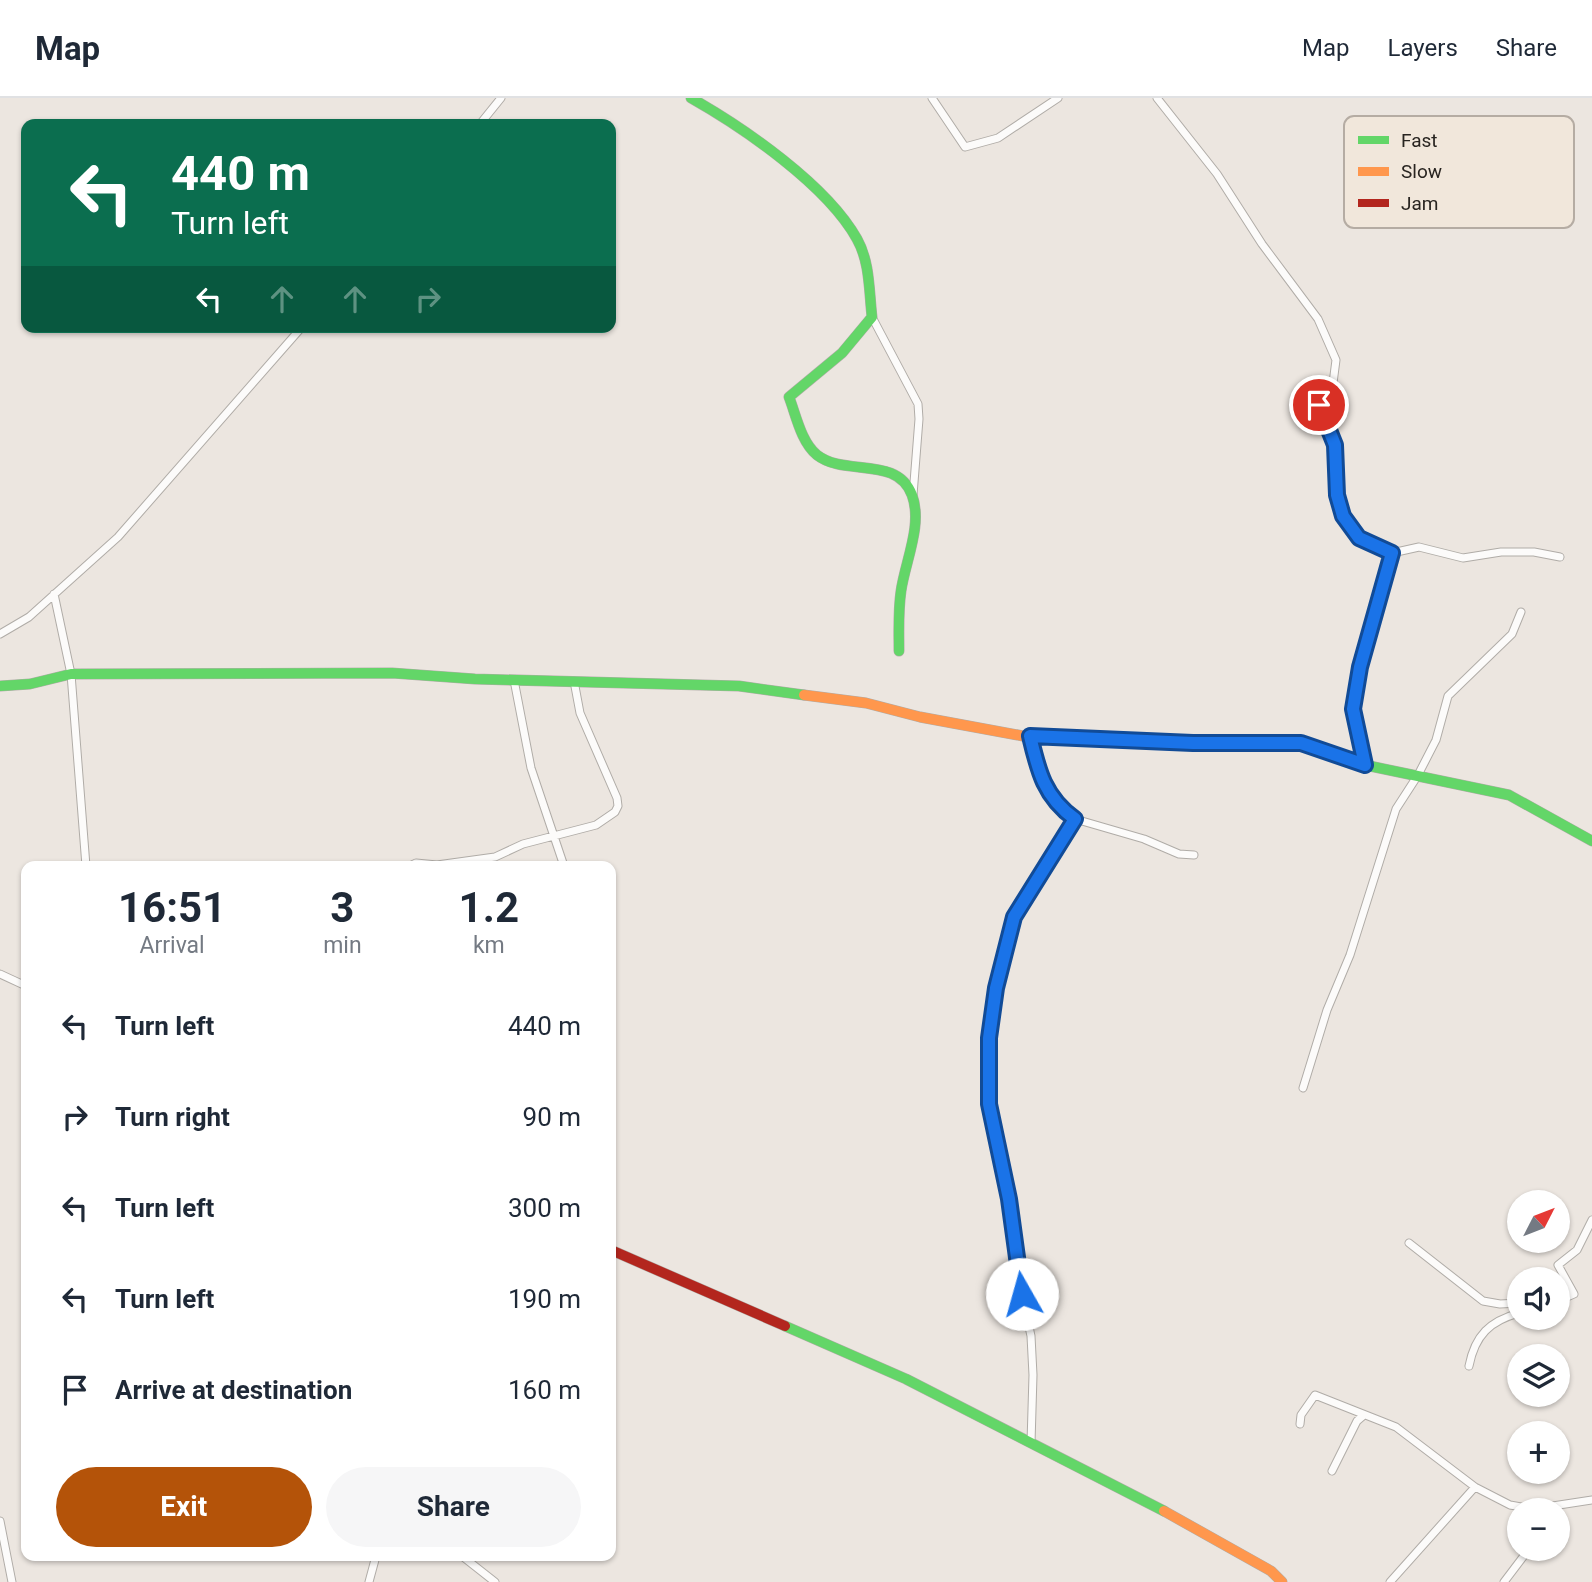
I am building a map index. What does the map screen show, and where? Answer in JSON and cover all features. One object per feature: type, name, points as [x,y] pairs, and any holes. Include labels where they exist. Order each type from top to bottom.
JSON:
[{"type":"street","points":[[484,119],[501,98]]},
{"type":"street","points":[[691,98],[743,132],[817,189],[858,240],[867,272],[872,317],[918,404],[911,540],[901,593],[899,651]]},
{"type":"street","points":[[932,98],[965,147],[998,138],[1058,98]]},
{"type":"street","points":[[1157,98],[1217,174],[1262,244],[1318,319],[1336,360],[1333,383],[1319,405],[1335,445],[1337,495],[1343,516],[1359,538],[1392,553],[1419,547],[1464,558],[1501,552],[1534,552],[1560,557]]},
{"type":"street","points":[[872,317],[842,354],[799,386],[789,397],[816,455],[827,461],[889,472],[904,481],[913,496]]},
{"type":"street","points":[[0,634],[29,617],[118,537],[297,333]]},
{"type":"street","points":[[1365,765],[1353,709],[1360,667],[1392,553]]},
{"type":"street","points":[[54,594],[71,674],[86,861]]},
{"type":"street","points":[[1303,1088],[1327,1010],[1350,955],[1396,809],[1436,740],[1448,695],[1511,634],[1521,612]]},
{"type":"street","points":[[0,685],[30,684],[71,674],[391,673],[514,680],[739,686],[866,703],[920,717],[1030,736],[1193,743],[1301,743],[1365,765],[1509,794],[1592,841]]},
{"type":"street","points":[[514,680],[531,768],[562,861]]},
{"type":"street","points":[[470,861],[495,858],[523,844],[596,825],[615,812],[618,806],[608,775],[580,713],[574,681]]},
{"type":"street","points":[[1030,736],[1039,778],[1063,811],[1075,819],[1144,839],[1179,854],[1194,855]]},
{"type":"street","points":[[1031,1444],[1031,1336],[1022,1294],[1009,1199],[989,1104],[989,1038],[996,988],[1014,917],[1075,819]]},
{"type":"street","points":[[0,974],[21,984]]},
{"type":"street","points":[[1559,1267],[1558,1265],[1577,1250],[1592,1220]]},
{"type":"street","points":[[1409,1243],[1483,1301],[1507,1304]]},
{"type":"street","points":[[616,1252],[906,1379],[1031,1444],[1120,1486],[1271,1572],[1282,1582]]},
{"type":"street","points":[[1469,1366],[1471,1354],[1490,1324],[1507,1318]]},
{"type":"street","points":[[1300,1423],[1301,1415],[1315,1395],[1335,1401],[1396,1427],[1475,1487],[1507,1503]]},
{"type":"street","points":[[1332,1471],[1357,1421],[1364,1415]]},
{"type":"street","points":[[1391,1582],[1475,1487]]},
{"type":"street","points":[[1570,1505],[1592,1500]]},
{"type":"street","points":[[0,1521],[12,1582]]},
{"type":"street","points":[[369,1582],[375,1561]]},
{"type":"street","points":[[468,1561],[495,1582]]},
{"type":"street","points":[[1504,1582],[1520,1561]]},
{"type":"traffic: fast","points":[[691,98],[783,159],[826,198],[861,248],[868,277],[872,317],[842,353],[789,397],[803,436],[817,455],[842,465],[895,475],[905,483],[912,495],[915,519],[900,598],[899,651]]},
{"type":"traffic: fast","points":[[0,686],[30,684],[71,674],[392,673],[475,679],[739,686],[804,695]]},
{"type":"traffic: fast","points":[[1277,743],[1301,743],[1365,765],[1509,795],[1592,841]]},
{"type":"traffic: fast","points":[[785,1326],[906,1379],[1164,1511]]},
{"type":"traffic: slow","points":[[804,695],[866,703],[920,717],[1023,736],[1193,743],[1277,743]]},
{"type":"traffic: slow","points":[[1164,1511],[1271,1571],[1282,1582]]},
{"type":"traffic: jam","points":[[616,1252],[785,1326]]},
{"type":"route","points":[[1022,1294],[1009,1199],[989,1104],[989,1038],[996,988],[1014,917],[1075,819],[1063,811],[1039,778],[1030,736],[1193,743],[1301,743],[1365,765],[1353,709],[1360,667],[1382,580],[1391,565],[1392,553],[1359,538],[1343,516],[1337,495],[1335,445],[1319,405]]}]
